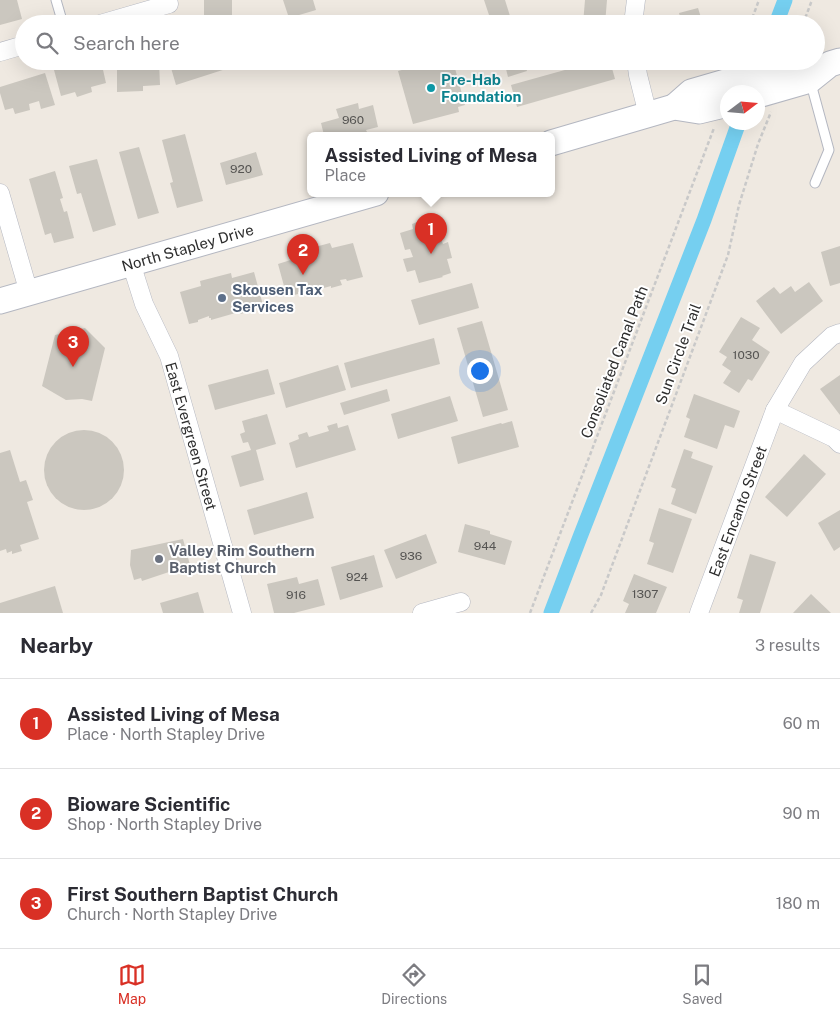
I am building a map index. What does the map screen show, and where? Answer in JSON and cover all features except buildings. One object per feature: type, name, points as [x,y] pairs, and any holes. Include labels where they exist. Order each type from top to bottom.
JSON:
[{"type":"main road","points":[[765,86],[802,70]]},
{"type":"main road","points":[[769,97],[807,70]]},
{"type":"main road","points":[[555,141],[674,107],[691,92],[720,103]]},
{"type":"main road","name":"North Stapley Drive","points":[[0,301],[362,197]]},
{"type":"street","points":[[131,15],[169,4],[168,0]]},
{"type":"street","points":[[634,15],[636,0]]},
{"type":"street","points":[[0,52],[15,48]]},
{"type":"street","points":[[637,70],[648,115]]},
{"type":"street","points":[[0,193],[29,293]]},
{"type":"street","name":"East Evergreen Street","points":[[131,263],[144,304],[169,356],[242,613]]},
{"type":"street","name":"East Encanto Street","points":[[699,613],[775,410],[803,363],[832,336],[840,333]]},
{"type":"street","points":[[775,410],[834,438],[840,444]]},
{"type":"street","points":[[422,613],[461,602]]},
{"type":"lane","points":[[56,0],[60,15]]},
{"type":"lane","points":[[815,70],[829,150],[815,183]]},
{"type":"path","points":[[753,15],[759,0]]},
{"type":"path","points":[[806,15],[812,0]]},
{"type":"path","name":"Sun Circle Trail","points":[[591,613],[601,595],[728,255],[739,205],[758,144],[769,97]]},
{"type":"path","name":"Consoliated Canal Path","points":[[530,613],[720,112]]},
{"type":"waterway","points":[[779,15],[785,0]]},
{"type":"waterway","points":[[551,613],[704,220],[736,130]]},
{"type":"place","name":"Pre-Hab Foundation","points":[[431,88]]},
{"type":"place","name":"Assisted Living of Mesa","points":[[431,254]]},
{"type":"place","name":"Bioware Scientific","points":[[303,275]]},
{"type":"place","name":"Skousen Tax Services","points":[[222,298]]},
{"type":"place","name":"First Southern Baptist Church","points":[[73,367]]},
{"type":"place","name":"Valley Rim Southern Baptist Church","points":[[159,559]]}]
